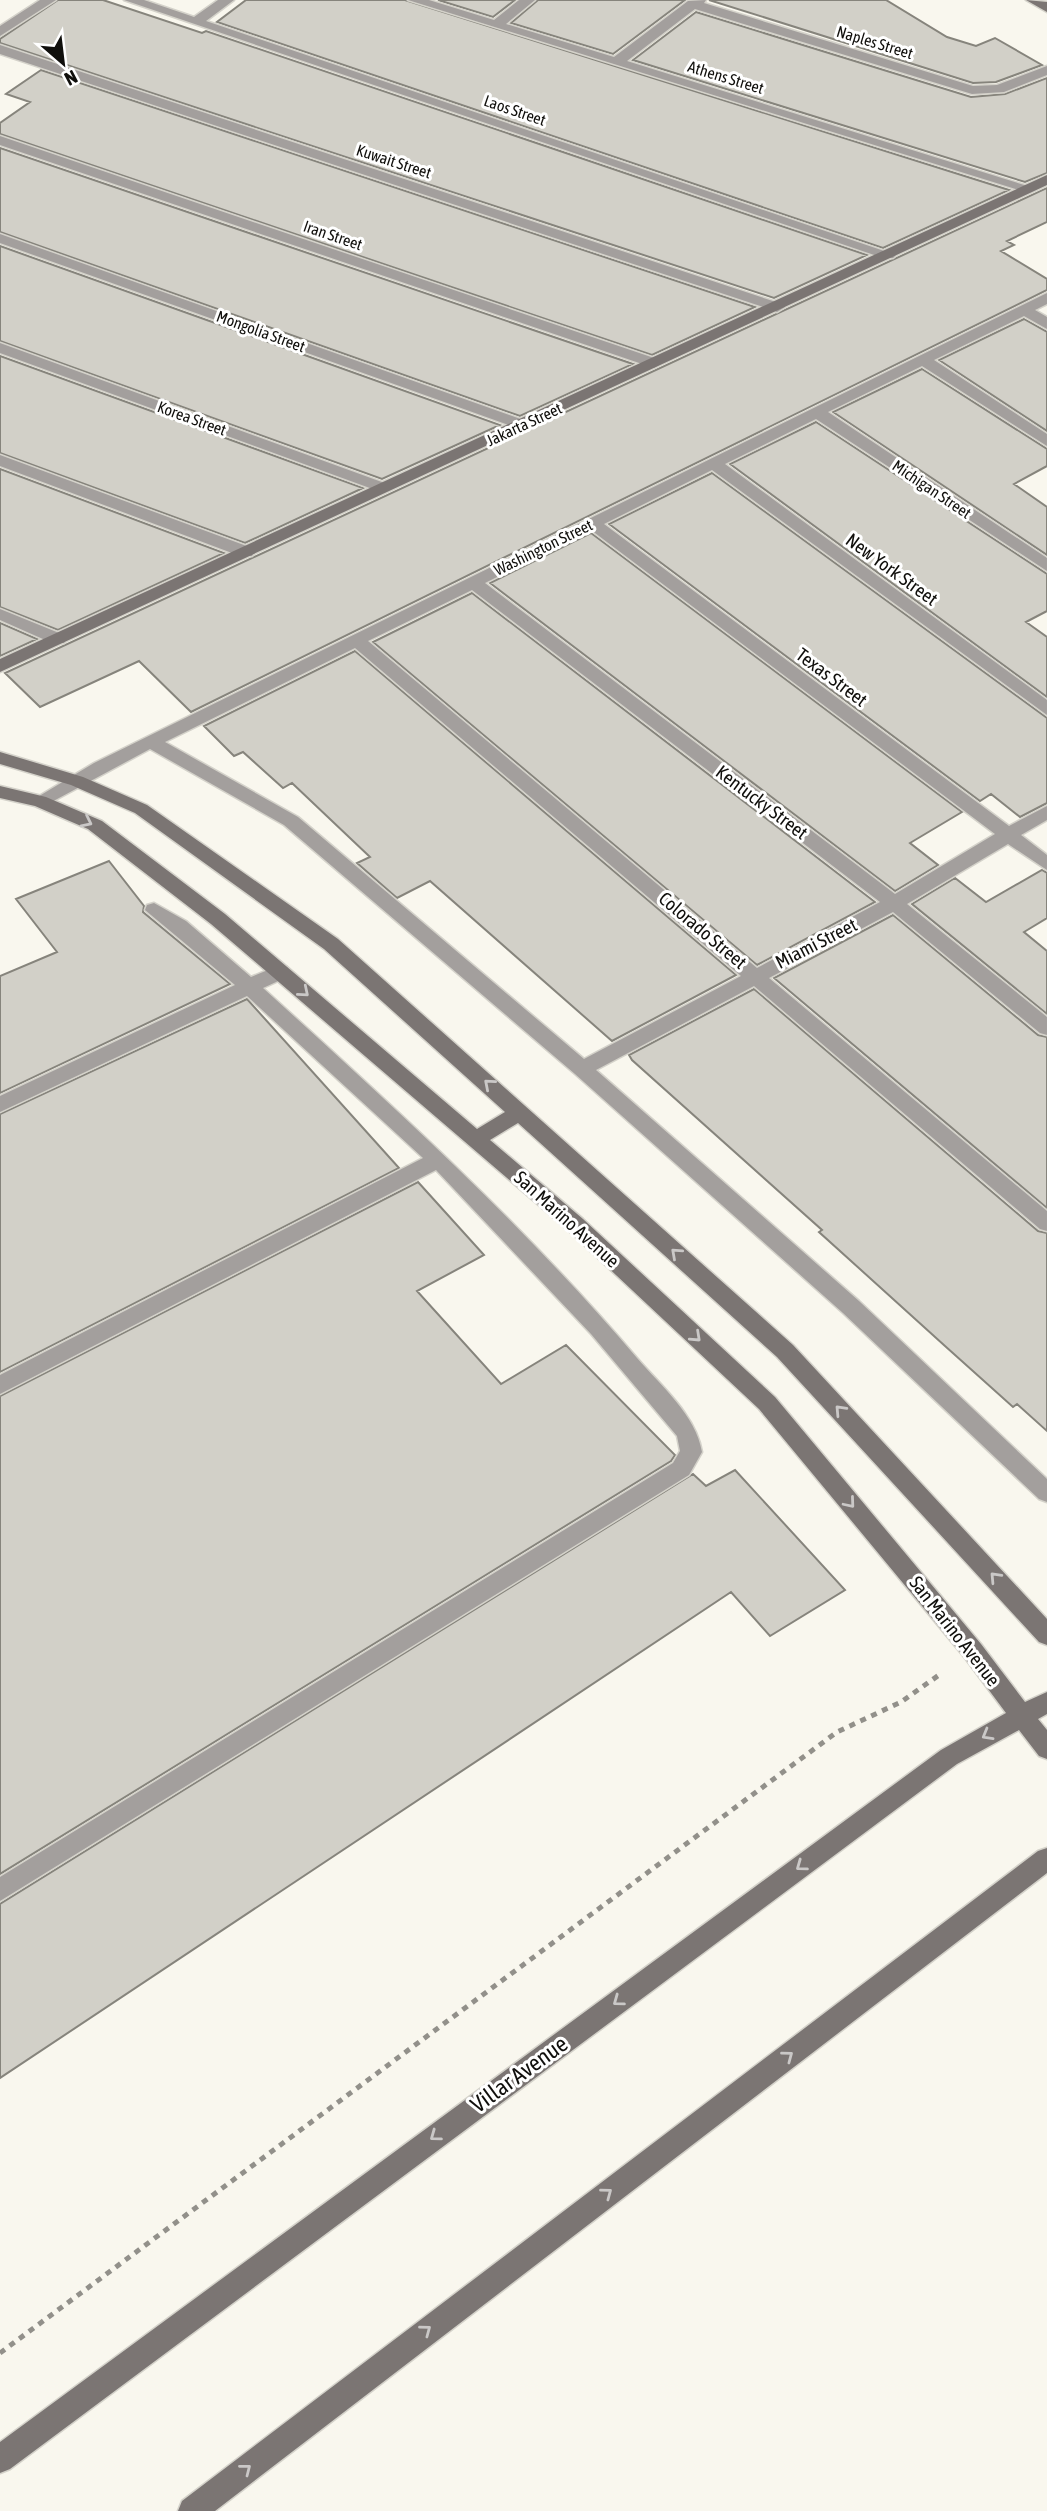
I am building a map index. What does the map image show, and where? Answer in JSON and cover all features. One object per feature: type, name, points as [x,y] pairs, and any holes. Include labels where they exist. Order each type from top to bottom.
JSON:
[{"type":"main road","points":[[1032,0],[1047,8]]},
{"type":"main road","name":"Jakarta Street","points":[[0,666],[777,307],[1047,179]]},
{"type":"main road","points":[[0,758],[77,781],[141,809],[331,944],[785,1351],[1047,1635]]},
{"type":"main road","name":"San Marino Avenue","points":[[0,792],[40,801],[95,825],[218,919],[576,1225],[767,1403],[973,1651],[1047,1749]]},
{"type":"main road","points":[[476,1139],[521,1112]]},
{"type":"main road","name":"Villar Avenue","points":[[0,2459],[949,1757],[1047,1702]]},
{"type":"main road","points":[[192,2511],[1047,1859]]},
{"type":"street","points":[[0,32],[49,0]]},
{"type":"street","name":"Laos Street","points":[[131,0],[198,20],[888,255]]},
{"type":"street","points":[[198,20],[227,0]]},
{"type":"street","name":"Athens Street","points":[[415,0],[1027,188]]},
{"type":"street","points":[[497,24],[528,0]]},
{"type":"street","points":[[617,61],[696,2]]},
{"type":"street","name":"Naples Street","points":[[696,2],[972,90],[999,89],[1047,70]]},
{"type":"street","name":"Kuwait Street","points":[[0,49],[777,307]]},
{"type":"street","name":"Iran Street","points":[[0,140],[654,363]]},
{"type":"street","name":"Mongolia Street","points":[[0,238],[523,425]]},
{"type":"street","name":"Washington Street","points":[[40,801],[150,742],[1047,298]]},
{"type":"street","points":[[1024,309],[1047,324]]},
{"type":"street","name":"Korea Street","points":[[0,348],[384,488]]},
{"type":"street","points":[[922,359],[1047,441]]},
{"type":"street","name":"Michigan Street","points":[[817,412],[1047,566]]},
{"type":"street","points":[[0,460],[247,552]]},
{"type":"street","name":"New York Street","points":[[713,463],[1047,709]]},
{"type":"street","name":"Texas Street","points":[[592,523],[1047,864]]},
{"type":"street","name":"Kentucky Street","points":[[473,582],[894,903],[1047,1028]]},
{"type":"street","points":[[0,614],[58,639]]},
{"type":"street","name":"Colorado Street","points":[[356,640],[1047,1223]]},
{"type":"street","points":[[150,742],[291,821],[582,1069],[851,1307],[1047,1493]]},
{"type":"street","name":"Miami Street","points":[[582,1069],[755,974],[894,903],[1047,812]]},
{"type":"street","points":[[0,1890],[681,1469],[691,1452],[688,1433],[599,1328],[438,1160],[250,987],[179,926],[154,910]]},
{"type":"street","points":[[0,1105],[280,972]]},
{"type":"street","points":[[0,1385],[438,1160]]},
{"type":"path","points":[[0,2353],[837,1732],[901,1702]]},
{"type":"building","points":[[58,0],[103,0],[202,33],[206,31],[867,255],[774,298],[0,43],[0,39]]},
{"type":"building","points":[[246,0],[405,0],[1009,190],[883,248],[217,22]]},
{"type":"building","points":[[438,0],[515,0],[493,17]]},
{"type":"building","points":[[538,0],[685,0],[613,54],[511,23]]},
{"type":"building","points":[[709,0],[886,0],[947,37],[976,46],[995,38],[1042,65],[996,82],[973,83]]},
{"type":"building","points":[[696,12],[971,97],[1005,94],[1047,78],[1047,173],[1025,182],[633,60]]},
{"type":"building","points":[[41,70],[755,307],[652,355],[0,134],[0,123],[30,102],[6,94]]},
{"type":"building","points":[[0,148],[633,364],[520,416],[0,232]]},
{"type":"building","points":[[1047,188],[1047,222],[1007,241],[1014,245],[1001,251],[1047,279],[1047,290],[191,712],[139,661],[40,707],[5,673]]},
{"type":"building","points":[[0,246],[500,425],[382,479],[0,341]]},
{"type":"building","points":[[1024,319],[1047,332],[1047,431],[939,360]]},
{"type":"building","points":[[0,356],[363,488],[245,543],[0,453]]},
{"type":"building","points":[[922,369],[1047,449],[1047,466],[1014,484],[1047,507],[1047,555],[833,412]]},
{"type":"building","points":[[816,422],[1047,574],[1047,611],[1026,622],[1047,637],[1047,697],[730,464]]},
{"type":"building","points":[[0,469],[224,553],[58,630],[0,607]]},
{"type":"building","points":[[712,473],[1047,718],[1047,803],[1020,817],[991,794],[980,801],[609,524]]},
{"type":"building","points":[[591,533],[962,812],[910,843],[938,865],[895,891],[490,583]]},
{"type":"building","points":[[472,593],[875,902],[757,965],[373,642]]},
{"type":"building","points":[[0,623],[37,639],[0,656]]},
{"type":"building","points":[[355,651],[736,975],[612,1041],[430,881],[397,898],[357,863],[370,857],[292,783],[283,788],[243,752],[234,756],[204,726]]},
{"type":"building","points":[[109,861],[144,906],[143,912],[230,984],[0,1093],[0,976],[57,952],[16,899]]},
{"type":"building","points":[[1042,870],[1047,873],[1047,918],[1024,932],[1047,951],[1047,1014],[912,904],[955,878],[986,902]]},
{"type":"building","points":[[893,915],[1038,1035],[1047,1037],[1047,1208],[774,978]]},
{"type":"building","points":[[754,989],[1038,1231],[1047,1233],[1047,1431],[1017,1404],[1013,1407],[945,1346],[629,1055]]},
{"type":"building","points":[[247,999],[399,1168],[0,1372],[0,1114]]},
{"type":"building","points":[[418,1182],[484,1255],[417,1291],[501,1384],[566,1345],[675,1455],[671,1461],[0,1874],[0,1396]]},
{"type":"building","points":[[735,1470],[845,1590],[770,1636],[731,1592],[0,2078],[0,1904],[693,1474],[706,1486]]}]
